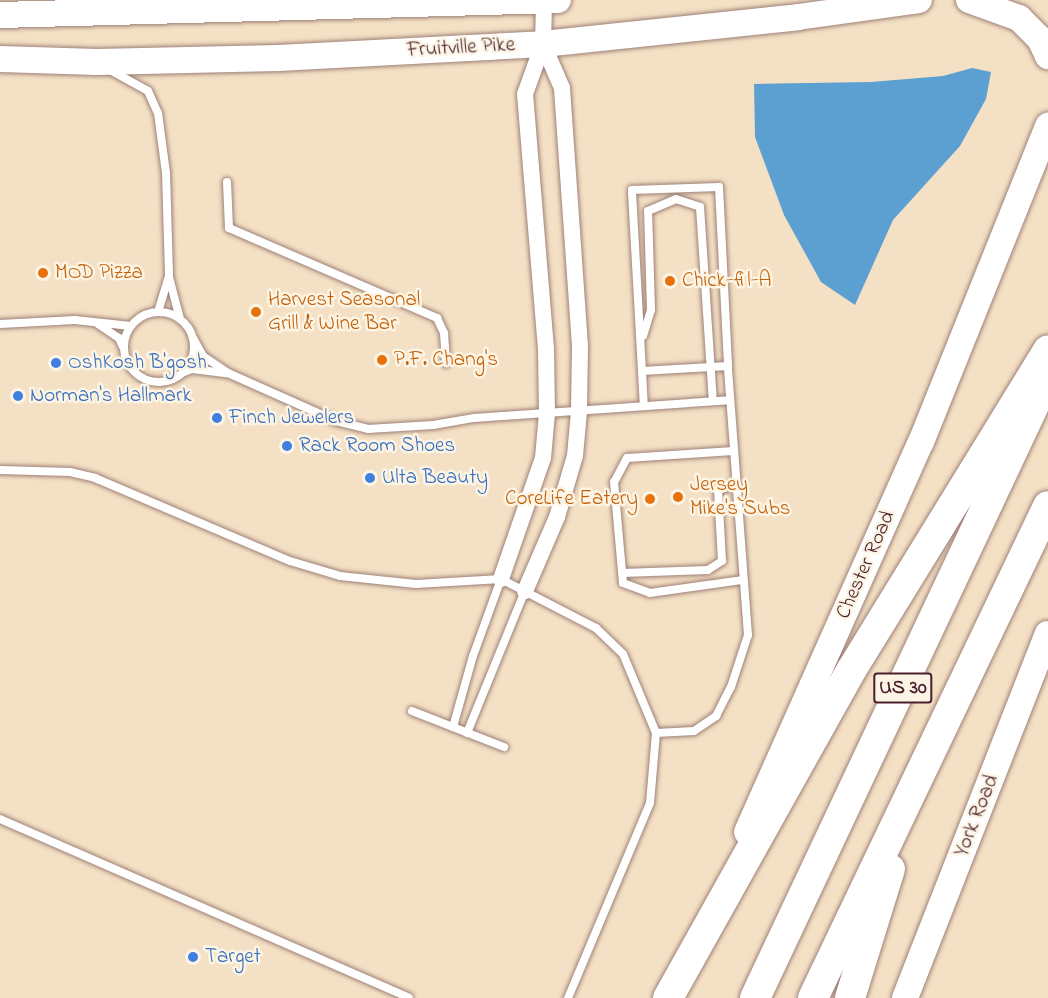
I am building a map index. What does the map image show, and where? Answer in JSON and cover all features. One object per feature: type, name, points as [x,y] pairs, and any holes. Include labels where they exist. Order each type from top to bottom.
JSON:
[{"type":"highway","points":[[692,955],[852,669],[1048,350]]},
{"type":"highway","name":"US 30","points":[[755,998],[1048,376]]},
{"type":"highway","name":"US 30","points":[[813,998],[922,764],[1048,506]]},
{"type":"highway","points":[[850,998],[922,764]]},
{"type":"highway","name":"Chester Road","points":[[668,998],[692,955]]},
{"type":"main road","name":"Fruitville Pike","points":[[0,59],[97,62],[278,58],[543,44],[798,17],[919,0]]},
{"type":"main road","points":[[969,0],[1019,18],[1040,39],[1048,56]]},
{"type":"main road","name":"Fruitville Pike","points":[[0,15],[549,1]]},
{"type":"main road","name":"Chester Road","points":[[692,955],[921,442],[1048,126]]},
{"type":"main road","points":[[1005,232],[1048,159]]},
{"type":"main road","name":"York Road","points":[[905,998],[1048,634]]},
{"type":"street","points":[[501,579],[543,458],[547,413],[546,349],[525,94],[543,44],[549,1]]},
{"type":"street","points":[[525,591],[557,517],[575,456],[579,411],[580,346],[562,88],[543,44]]},
{"type":"lane","points":[[97,62],[148,91],[161,124],[169,277],[180,319],[203,356],[228,374],[336,421],[368,429],[729,400]]},
{"type":"lane","points":[[226,182],[229,228],[437,318],[444,333],[446,363]]},
{"type":"lane","points":[[644,406],[632,190],[719,187],[729,400],[747,635],[732,687],[716,716],[694,731],[656,733]]},
{"type":"lane","points":[[641,342],[651,310],[648,211],[676,199],[700,207],[713,401]]},
{"type":"lane","points":[[158,312],[169,277]]},
{"type":"lane","points":[[124,350],[131,326],[139,318],[158,312],[180,319]]},
{"type":"lane","points":[[95,322],[119,338],[132,370],[141,378],[163,382],[192,369],[228,374]]},
{"type":"lane","points":[[0,324],[95,322],[131,326]]},
{"type":"lane","points":[[183,372],[193,357],[193,338]]},
{"type":"lane","points":[[642,371],[728,366]]},
{"type":"lane","points":[[733,451],[627,458],[614,483],[623,583],[650,593],[743,580]]},
{"type":"lane","points":[[0,470],[70,472],[95,478],[290,561],[340,576],[416,584],[501,579],[596,628],[622,654],[656,733],[650,803],[568,998]]},
{"type":"lane","points":[[622,573],[708,570],[722,561],[718,490],[736,484]]},
{"type":"lane","points":[[453,728],[473,656],[501,579]]},
{"type":"lane","points":[[467,733],[525,591]]},
{"type":"lane","points":[[412,711],[504,747]]},
{"type":"lane","points":[[0,819],[409,998]]},
{"type":"water","points":[[972,68],[991,72],[986,99],[960,146],[893,220],[855,305],[821,282],[784,215],[755,137],[754,84],[871,82],[943,76]]},
{"type":"place","name":"MOD Pizza","points":[[43,273]]},
{"type":"place","name":"Chick-fil-A","points":[[670,281]]},
{"type":"place","name":"Harvest Seasonal Grill & Wine Bar","points":[[256,312]]},
{"type":"place","name":"P.F. Chang's","points":[[382,360]]},
{"type":"place","name":"OshKosh B'gosh","points":[[56,363]]},
{"type":"place","name":"Norman's Hallmark","points":[[18,396]]},
{"type":"place","name":"Finch Jewelers","points":[[217,418]]},
{"type":"place","name":"Rack Room Shoes","points":[[287,446]]},
{"type":"place","name":"Ulta Beauty","points":[[370,478]]},
{"type":"place","name":"Jersey Mike's Subs","points":[[678,497]]},
{"type":"place","name":"CoreLife Eatery","points":[[650,499]]},
{"type":"place","name":"Target","points":[[193,957]]}]
